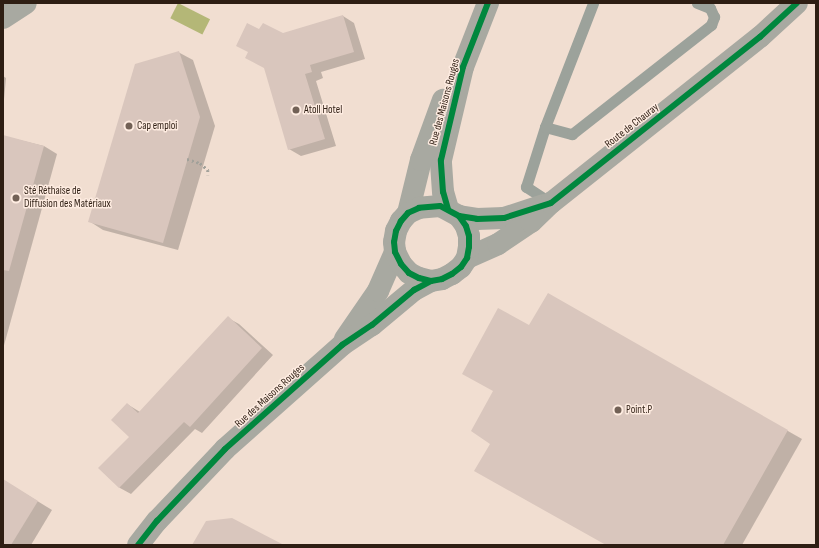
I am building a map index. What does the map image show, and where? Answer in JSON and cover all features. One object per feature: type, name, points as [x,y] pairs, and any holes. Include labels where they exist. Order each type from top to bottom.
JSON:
[{"type":"street","points":[[3,18],[26,3]]},
{"type":"street","name":"Rue des Maisons Rouges","points":[[454,213],[443,192],[441,160],[463,67],[488,3]]},
{"type":"street","name":"Route de Chauray","points":[[467,258],[512,236],[531,222],[550,203],[760,37],[797,3]]},
{"type":"street","name":"Rue des Maisons Rouges","points":[[408,213],[421,160],[442,101],[463,67]]},
{"type":"street","name":"Route de Chauray","points":[[454,213],[477,219],[504,218],[550,203]]},
{"type":"street","points":[[431,205],[454,213],[466,226],[469,236],[470,247],[467,258],[452,274],[442,279],[431,281],[419,278],[409,273],[401,264],[395,252],[394,242],[396,231],[401,221],[408,213],[431,205]]},
{"type":"street","name":"Rue des Maisons Rouges","points":[[342,345],[362,312],[378,291],[395,252]]},
{"type":"street","name":"Rue des Maisons Rouges","points":[[138,545],[157,521],[225,449],[342,345],[372,325],[414,290],[431,281]]},
{"type":"lane","points":[[550,203],[526,187],[545,127],[593,3]]},
{"type":"lane","points":[[545,127],[572,134],[711,25],[714,17],[710,8],[697,3]]},
{"type":"path","points":[[187,160],[200,163],[208,170],[208,175]]},
{"type":"shaded area","points":[[178,3],[210,19],[202,34],[170,18]]},
{"type":"building","name":"Atoll Hotel","points":[[343,15],[354,52],[310,65],[312,72],[305,74],[325,139],[288,150],[264,68],[245,58],[248,52],[236,46],[247,23],[259,29],[263,23],[283,33]]},
{"type":"building","points":[[179,51],[200,117],[163,243],[88,222],[135,64]]},
{"type":"building","name":"Sté Réthaise de Diffusion des Matériaux","points":[[3,135],[44,146],[9,271],[3,270]]},
{"type":"building","name":"Point.P","points":[[548,293],[788,430],[723,545],[606,545],[474,471],[490,444],[471,431],[493,391],[462,374],[498,308],[529,325]]},
{"type":"building","points":[[228,316],[262,348],[190,427],[184,422],[119,488],[98,468],[129,437],[111,420],[127,403],[138,413]]},
{"type":"building","points":[[3,479],[38,501],[11,545],[3,545]]},
{"type":"building","points":[[232,518],[284,545],[192,545],[206,521]]},
{"type":"cycle path","points":[[448,209],[443,192],[441,160],[463,67],[488,3]]},
{"type":"cycle path","points":[[459,216],[477,219],[504,218],[551,203],[760,37],[797,3]]},
{"type":"cycle path","points":[[138,545],[157,521],[225,449],[342,345],[372,325],[414,290],[431,281],[442,279],[461,267],[467,258],[469,247],[469,236],[466,226],[459,216],[440,206],[419,208],[408,213],[401,221],[396,231],[394,242],[395,252],[401,264],[409,273],[419,278],[431,281]]},
{"type":"place","name":"Atoll Hotel","points":[[296,110]]},
{"type":"place","name":"Cap emploi","points":[[129,126]]},
{"type":"place","name":"Sté Réthaise de Diffusion des Matériaux","points":[[16,198]]},
{"type":"place","name":"Point.P","points":[[618,410]]}]
